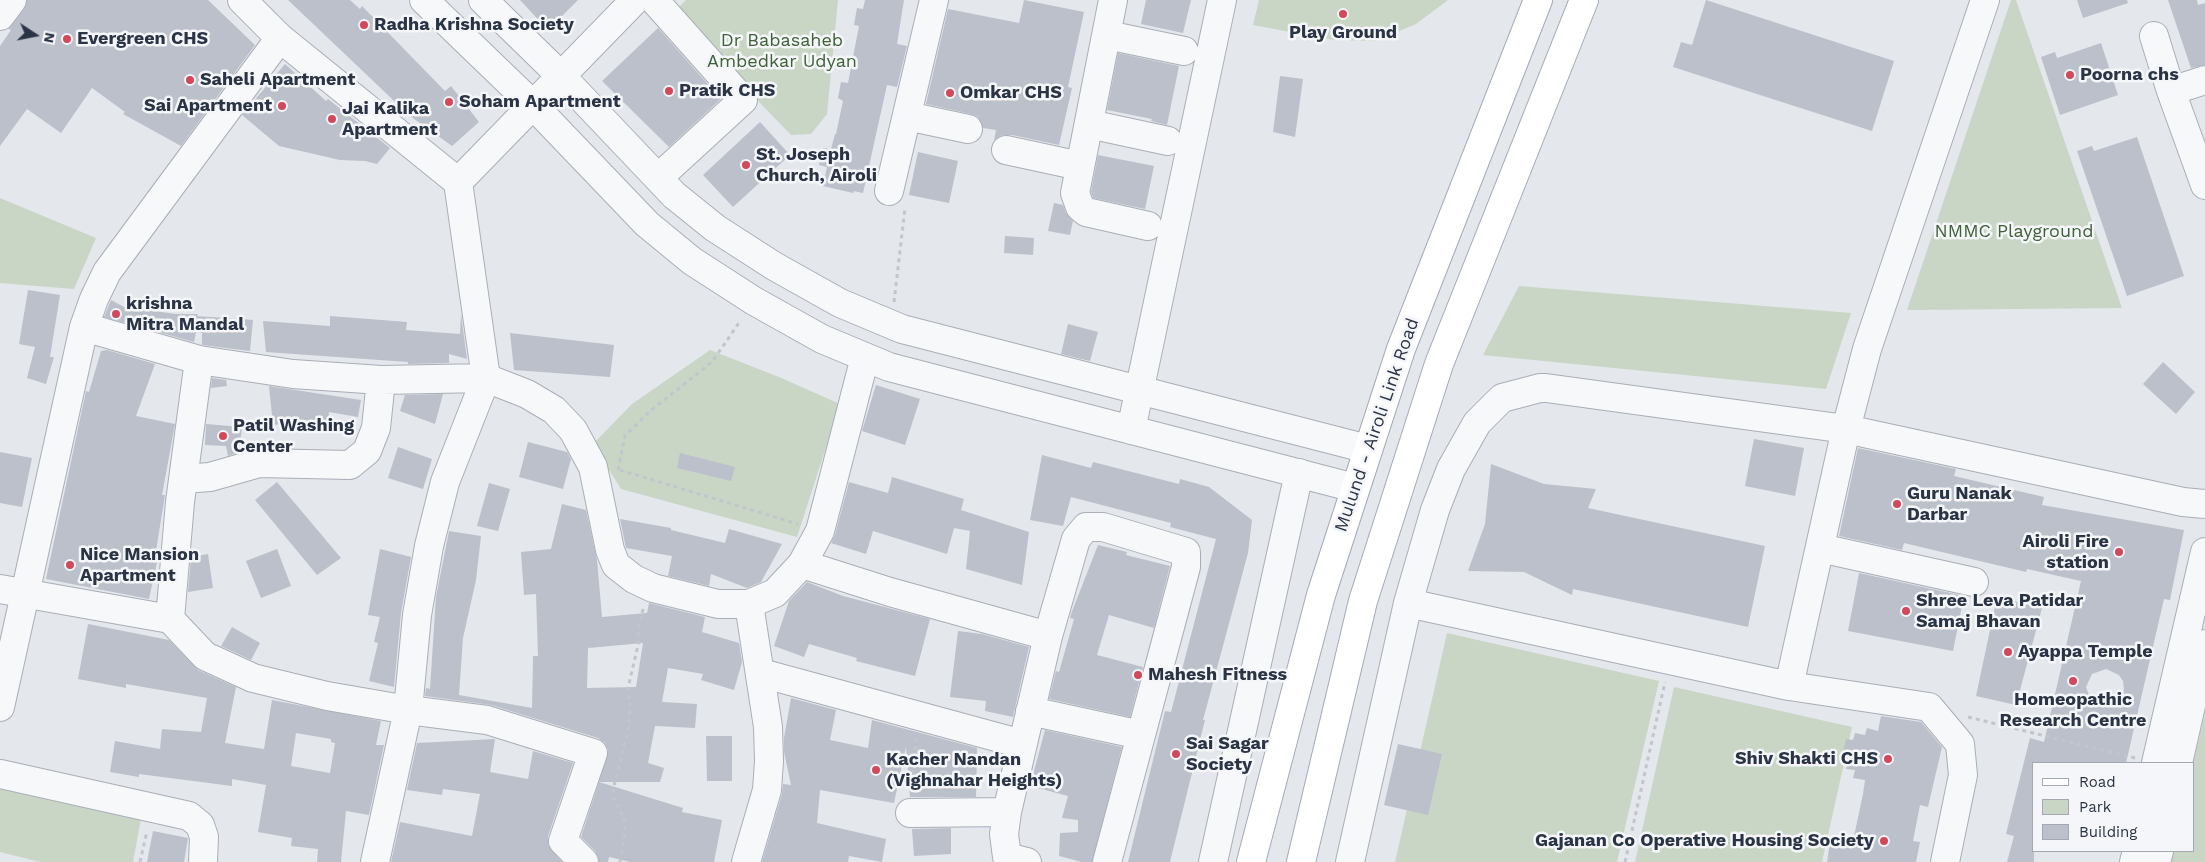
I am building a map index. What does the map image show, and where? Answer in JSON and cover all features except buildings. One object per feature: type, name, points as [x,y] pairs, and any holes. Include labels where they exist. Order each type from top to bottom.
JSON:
[{"type":"main road","name":"Mulund - Airoli Link Road","points":[[1252,862],[1321,595],[1401,349],[1538,0]]},
{"type":"main road","points":[[1301,862],[1363,601],[1440,364],[1584,0]]},
{"type":"street","points":[[0,16],[12,0]]},
{"type":"street","points":[[242,0],[280,38],[458,182],[486,378],[445,482],[429,546],[417,615],[408,710],[375,862]]},
{"type":"street","points":[[424,0],[533,105],[647,224],[692,261],[754,301],[822,340],[889,367],[1355,488]]},
{"type":"street","points":[[483,0],[561,76],[674,195],[715,228],[774,266],[840,303],[902,329],[1368,449]]},
{"type":"street","points":[[458,182],[635,0]]},
{"type":"street","points":[[654,0],[743,100],[658,178]]},
{"type":"street","points":[[897,200],[907,116],[934,0]]},
{"type":"street","points":[[1114,0],[1075,193],[1080,207],[1086,212],[1148,226]]},
{"type":"street","points":[[1132,430],[1222,0]]},
{"type":"street","points":[[1789,686],[1846,429],[1867,349],[1985,0]]},
{"type":"street","points":[[1106,35],[1184,51]]},
{"type":"street","points":[[2154,36],[2171,91],[2204,181]]},
{"type":"street","points":[[0,707],[13,592],[84,328],[107,272],[280,38]]},
{"type":"street","points":[[2171,91],[2205,80]]},
{"type":"street","points":[[907,116],[968,129]]},
{"type":"street","points":[[1089,124],[1168,141]]},
{"type":"street","points":[[1006,150],[1080,166]]},
{"type":"street","points":[[84,328],[199,360],[293,374],[381,380],[486,378],[527,394],[554,410],[606,469],[610,550],[616,565],[634,579],[648,586],[718,604],[749,604],[775,593],[802,564],[820,531],[865,357]]},
{"type":"street","points":[[170,619],[183,479],[199,360]]},
{"type":"street","points":[[183,479],[210,477],[259,463],[350,466],[367,451],[376,428],[381,380]]},
{"type":"street","points":[[1350,862],[1408,602],[1435,510],[1451,469],[1477,423],[1502,398],[1546,388],[1846,429],[2194,503],[2205,517]]},
{"type":"street","points":[[1213,862],[1300,473]]},
{"type":"street","points":[[1027,862],[1007,858],[1004,834],[1007,812],[1048,636],[1076,539],[1086,526],[1103,527],[1186,552],[1186,567],[1107,862]]},
{"type":"street","points":[[1820,548],[1974,582]]},
{"type":"street","points":[[2156,762],[2205,552]]},
{"type":"street","points":[[802,564],[890,592],[1048,636]]},
{"type":"street","points":[[13,592],[170,619],[204,656],[253,678],[327,696],[408,710],[487,720],[593,753],[563,841],[584,862]]},
{"type":"street","points":[[1408,602],[1789,686],[1929,707],[1960,744],[1963,775],[1944,862]]},
{"type":"street","points":[[746,862],[767,790],[769,761],[768,727],[749,604]]},
{"type":"street","points":[[2178,762],[2205,644]]},
{"type":"street","points":[[761,673],[1022,744]]},
{"type":"street","points":[[1030,711],[1141,735]]},
{"type":"street","points":[[0,774],[152,806],[190,816],[200,825],[204,837],[203,862]]},
{"type":"street","points":[[910,813],[1007,812]]},
{"type":"path","points":[[891,324],[897,200]]},
{"type":"path","points":[[754,301],[712,362],[648,412],[625,436],[606,469],[820,531]]},
{"type":"path","points":[[620,862],[625,834],[624,818],[614,798],[613,789],[629,726],[630,704],[628,688],[639,641],[638,631],[648,586]]},
{"type":"path","points":[[1625,862],[1670,661]]},
{"type":"path","points":[[910,813],[918,716]]},
{"type":"path","points":[[1967,717],[2152,762]]},
{"type":"path","points":[[140,862],[152,806]]},
{"type":"green space","name":"Dr Babasaheb Ambedkar Udyan","points":[[686,0],[838,0],[827,114],[811,134],[791,135],[673,13]]},
{"type":"green space","name":"Play Ground","points":[[1259,0],[1448,0],[1416,24],[1376,41],[1333,40],[1253,25]]},
{"type":"green space","name":"NMMC Playground","points":[[2011,0],[2016,0],[2122,308],[1907,310]]},
{"type":"green space","points":[[0,198],[96,238],[74,289],[0,283]]},
{"type":"green space","points":[[1519,286],[1851,313],[1826,389],[1483,355]]},
{"type":"green space","points":[[710,350],[779,377],[840,404],[797,537],[621,489],[593,444],[632,404]]},
{"type":"green space","points":[[1447,633],[1659,681],[1617,862],[1395,862]]},
{"type":"green space","points":[[1674,687],[1852,727],[1822,862],[1635,862]]},
{"type":"green space","points":[[2205,714],[2205,862],[2170,862],[2173,852],[2195,852],[2195,762],[2193,762]]},
{"type":"green space","points":[[0,784],[142,813],[133,862],[40,862],[0,852]]},
{"type":"place","name":"Play Ground","points":[[1343,14]]},
{"type":"place","name":"Radha Krishna Society","points":[[364,25]]},
{"type":"place","name":"Evergreen CHS","points":[[67,39]]},
{"type":"place","name":"Poorna chs","points":[[2070,75]]},
{"type":"place","name":"Saheli Apartment","points":[[190,80]]},
{"type":"place","name":"Pratik CHS","points":[[669,91]]},
{"type":"place","name":"Omkar CHS","points":[[950,93]]},
{"type":"place","name":"Soham Apartment","points":[[449,102]]},
{"type":"place","name":"Sai Apartment","points":[[282,106]]},
{"type":"place","name":"Jai Kalika Apartment","points":[[332,119]]},
{"type":"place","name":"St. Joseph Church, Airoli","points":[[746,165]]},
{"type":"place","name":"krishna Mitra Mandal","points":[[116,314]]},
{"type":"place","name":"Patil Washing Center","points":[[223,436]]},
{"type":"place","name":"Guru Nanak Darbar","points":[[1897,504]]},
{"type":"place","name":"Airoli Fire station","points":[[2119,552]]},
{"type":"place","name":"Nice Mansion Apartment","points":[[70,565]]},
{"type":"place","name":"Shree Leva Patidar Samaj Bhavan","points":[[1906,611]]},
{"type":"place","name":"Ayappa Temple","points":[[2008,652]]},
{"type":"place","name":"Mahesh Fitness","points":[[1138,675]]},
{"type":"place","name":"Homeopathic Research Centre","points":[[2073,681]]},
{"type":"place","name":"Sai Sagar Society","points":[[1176,754]]},
{"type":"place","name":"Shiv Shakti CHS","points":[[1888,759]]},
{"type":"place","name":"Kacher Nandan (Vighnahar Heights)","points":[[876,770]]},
{"type":"place","name":"Gajanan Co Operative Housing Society","points":[[1884,841]]}]
